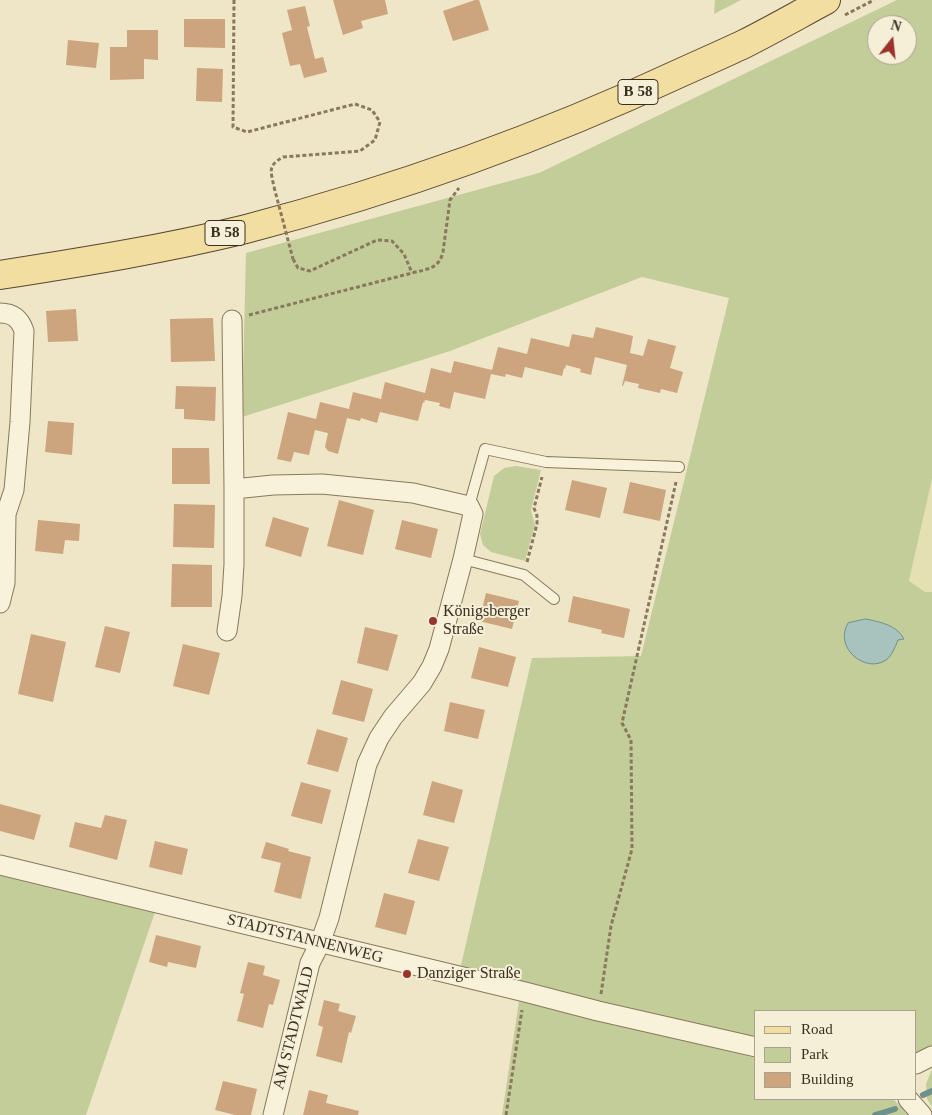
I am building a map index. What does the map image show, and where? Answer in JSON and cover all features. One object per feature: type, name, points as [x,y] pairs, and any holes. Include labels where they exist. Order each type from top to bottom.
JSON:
[{"type":"main road","name":"B 58","points":[[0,275],[136,253],[245,229],[344,202],[444,169],[567,124],[744,44],[826,0]]},
{"type":"street","points":[[0,313],[10,314],[17,318],[24,332],[20,422],[14,490],[3,507],[5,583],[0,603]]},
{"type":"street","points":[[227,631],[234,564],[232,320]]},
{"type":"street","points":[[234,489],[322,484],[413,493],[470,506],[473,514],[439,649],[432,666],[422,683],[393,717],[379,738],[367,764],[329,918],[320,943]]},
{"type":"street","name":"STADTSTANNENWEG","points":[[0,865],[525,992],[598,1012],[754,1047]]},
{"type":"street","name":"AM STADTWALD","points":[[273,1115],[310,963],[320,943]]},
{"type":"street","points":[[917,1064],[932,1056]]},
{"type":"street","points":[[909,1100],[922,1115]]},
{"type":"lane","points":[[470,506],[485,449],[546,462],[679,467]]},
{"type":"lane","points":[[463,559],[524,575],[554,599]]},
{"type":"path","points":[[232,320],[412,273],[404,254],[392,241],[376,240],[310,270],[298,268],[293,259],[274,187],[271,170],[274,162],[283,157],[360,151],[375,140],[380,122],[372,110],[355,104],[247,132],[233,126],[234,0]]},
{"type":"path","points":[[524,575],[537,524],[534,508],[546,462]]},
{"type":"path","points":[[598,1012],[611,926],[632,849],[631,740],[622,723],[679,467]]},
{"type":"path","points":[[506,1115],[525,992]]},
{"type":"shaded area","points":[[932,479],[932,592],[925,592],[909,582]]},
{"type":"green space","points":[[715,0],[741,0],[714,14]]},
{"type":"green space","points":[[897,0],[932,0],[932,479],[909,581],[925,592],[932,592],[932,1046],[917,1054],[917,1010],[754,1010],[754,1042],[459,974],[532,658],[641,656],[729,298],[642,277],[450,351],[242,417],[246,253],[539,173]]},
{"type":"green space","points":[[516,466],[541,470],[531,510],[535,525],[525,561],[491,552],[483,545],[480,534],[494,476],[504,468]]},
{"type":"green space","points":[[0,874],[155,912],[86,1115],[0,1115]]},
{"type":"green space","points":[[519,1001],[754,1058],[754,1100],[894,1100],[909,1115],[502,1115]]},
{"type":"green space","points":[[932,1069],[932,1107],[927,1099],[926,1084]]},
{"type":"water","points":[[866,619],[893,627],[904,639],[898,640],[886,660],[870,664],[861,661],[848,649],[845,641],[845,632],[848,623]]},
{"type":"building","points":[[333,0],[385,0],[388,14],[361,21],[363,28],[343,35]]},
{"type":"building","points":[[479,0],[489,30],[453,41],[443,11]]},
{"type":"building","points":[[305,6],[310,26],[307,27],[315,59],[323,57],[327,72],[304,78],[300,64],[290,66],[282,33],[292,30],[287,10]]},
{"type":"building","points":[[184,19],[225,19],[225,48],[184,47]]},
{"type":"building","points":[[127,30],[158,30],[158,60],[144,59],[144,79],[110,80],[110,47],[127,47]]},
{"type":"building","points":[[68,40],[99,43],[96,68],[66,65]]},
{"type":"building","points":[[197,68],[223,69],[222,102],[196,101]]},
{"type":"building","points":[[76,309],[78,341],[48,342],[46,311]]},
{"type":"building","points":[[213,318],[215,361],[171,362],[170,319]]},
{"type":"building","points":[[596,327],[633,336],[630,353],[643,356],[648,339],[676,346],[670,368],[683,372],[677,393],[661,389],[660,393],[638,388],[639,384],[625,381],[622,386],[627,365],[595,357],[591,375],[580,372],[581,369],[566,365],[562,376],[525,367],[522,378],[506,374],[505,377],[491,374],[485,399],[454,392],[450,409],[439,406],[440,403],[425,400],[418,421],[380,412],[377,423],[361,418],[360,421],[347,418],[338,454],[328,451],[325,447],[328,433],[315,430],[309,455],[294,452],[291,462],[277,459],[288,412],[316,419],[320,402],[349,409],[353,392],[381,399],[385,382],[425,393],[431,368],[451,373],[454,361],[492,370],[498,347],[527,354],[531,338],[569,347],[572,334],[593,338]]},
{"type":"building","points":[[176,386],[216,387],[215,421],[184,419],[184,409],[175,409]]},
{"type":"building","points":[[48,421],[74,423],[72,455],[45,452]]},
{"type":"building","points":[[172,448],[209,448],[210,484],[172,484]]},
{"type":"building","points":[[572,480],[607,488],[600,518],[565,510]]},
{"type":"building","points":[[630,482],[666,490],[660,521],[623,513]]},
{"type":"building","points":[[339,500],[374,510],[363,555],[327,546]]},
{"type":"building","points":[[174,504],[215,505],[214,548],[173,547]]},
{"type":"building","points":[[273,517],[309,528],[301,557],[265,546]]},
{"type":"building","points":[[38,520],[80,524],[79,541],[65,540],[63,554],[35,551]]},
{"type":"building","points":[[402,520],[438,529],[431,558],[395,549]]},
{"type":"building","points":[[172,564],[212,565],[212,607],[171,607]]},
{"type":"building","points":[[486,593],[519,601],[512,629],[479,621]]},
{"type":"building","points":[[573,596],[630,609],[624,638],[601,633],[602,630],[568,622]]},
{"type":"building","points":[[105,626],[130,632],[120,673],[95,667]]},
{"type":"building","points":[[365,627],[398,635],[388,671],[357,663]]},
{"type":"building","points":[[31,634],[66,642],[53,702],[18,694]]},
{"type":"building","points":[[183,644],[220,653],[209,695],[173,686]]},
{"type":"building","points":[[479,647],[516,657],[508,687],[471,678]]},
{"type":"building","points":[[341,680],[373,689],[364,722],[332,714]]},
{"type":"building","points":[[450,702],[485,710],[478,739],[444,731]]},
{"type":"building","points":[[317,729],[348,738],[338,772],[307,764]]},
{"type":"building","points":[[432,781],[463,790],[454,823],[423,815]]},
{"type":"building","points":[[301,782],[331,790],[322,824],[291,816]]},
{"type":"building","points":[[0,804],[41,815],[34,840],[0,831]]},
{"type":"building","points":[[105,815],[127,820],[117,860],[69,847],[75,822],[101,828]]},
{"type":"building","points":[[418,839],[449,847],[439,881],[408,873]]},
{"type":"building","points":[[155,841],[188,849],[182,875],[149,867]]},
{"type":"building","points":[[266,842],[289,849],[288,851],[311,857],[301,899],[274,892],[281,863],[261,858]]},
{"type":"building","points":[[384,893],[415,901],[406,935],[375,927]]},
{"type":"building","points":[[156,935],[201,946],[196,968],[168,962],[167,967],[149,962]]},
{"type":"building","points":[[248,962],[265,966],[263,975],[280,980],[273,1005],[269,1004],[263,1028],[237,1021],[244,994],[240,993]]},
{"type":"building","points":[[324,1000],[340,1004],[338,1011],[356,1016],[351,1033],[349,1032],[342,1063],[316,1056],[323,1027],[318,1025]]},
{"type":"building","points":[[223,1081],[257,1089],[251,1115],[235,1115],[215,1110]]},
{"type":"building","points":[[309,1090],[328,1095],[326,1103],[359,1111],[358,1115],[303,1115]]},
{"type":"waterway","points":[[923,1095],[932,1091]]},
{"type":"waterway","points":[[875,1115],[895,1109]]},
{"type":"place","name":"Königsberger Straße","points":[[433,621]]},
{"type":"place","name":"Danziger Straße","points":[[407,974]]}]
